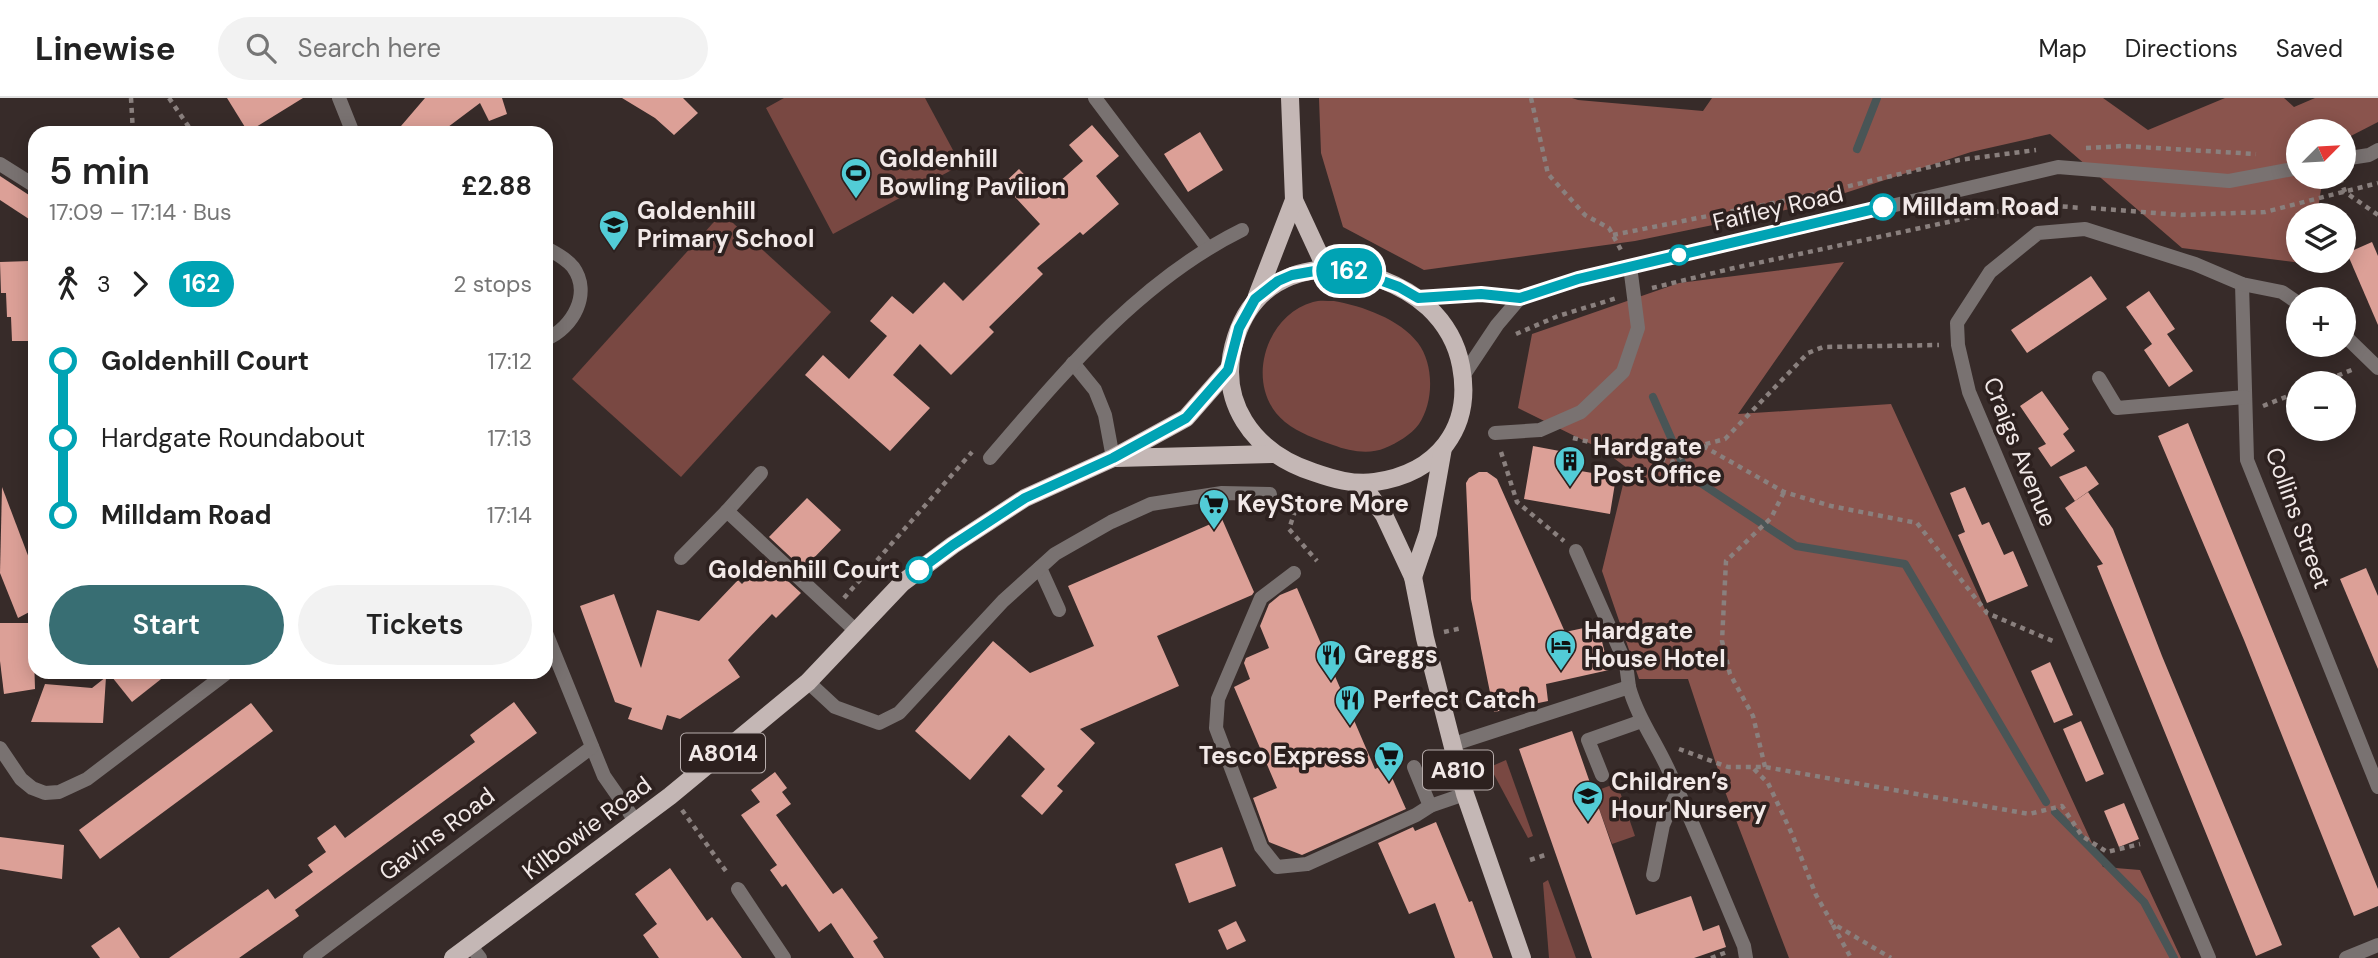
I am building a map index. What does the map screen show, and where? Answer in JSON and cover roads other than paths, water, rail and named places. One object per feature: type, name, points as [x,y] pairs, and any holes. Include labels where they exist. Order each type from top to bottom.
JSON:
[{"type":"main road","points":[[1290,98],[1294,200],[1326,269]]},
{"type":"main road","points":[[1255,299],[1278,281],[1292,275],[1326,269],[1379,278],[1418,298],[1436,314],[1450,334],[1463,376],[1463,410],[1457,426],[1443,448],[1428,460],[1395,477],[1358,484],[1304,469],[1273,454],[1255,436],[1240,415],[1228,370],[1239,328],[1255,299],[1294,200]]},
{"type":"main road","name":"Kilbowie Road","points":[[453,958],[475,952],[808,682],[902,583],[953,545],[1025,498],[1113,458],[1186,418],[1228,370]]},
{"type":"main road","points":[[1413,577],[1428,534],[1443,448]]},
{"type":"main road","name":"Kilbowie Road","points":[[1113,458],[1273,454]]},
{"type":"main road","name":"A810","points":[[1358,484],[1384,515],[1413,577],[1425,638],[1465,794],[1522,958]]},
{"type":"street","points":[[339,98],[350,126]]},
{"type":"street","points":[[1095,98],[1207,247]]},
{"type":"street","points":[[2356,157],[2378,150]]},
{"type":"street","points":[[0,164],[28,182]]},
{"type":"street","name":"Faifley Road","points":[[1418,298],[1481,294],[1520,298],[1630,266],[2058,167],[2229,181],[2286,170]]},
{"type":"street","name":"Craigs Avenue","points":[[2209,958],[1969,392],[1958,345],[1957,323],[1990,272],[2038,233],[2085,229],[2195,264],[2242,284],[2286,295]]},
{"type":"street","points":[[990,458],[1073,363],[1133,303],[1207,247],[1242,230]]},
{"type":"street","points":[[553,253],[572,265],[578,276],[580,291],[575,313],[567,326],[553,336]]},
{"type":"street","points":[[1495,433],[1541,430],[1581,412],[1623,372],[1638,328],[1630,266]]},
{"type":"street","name":"Collins Street","points":[[2242,284],[2247,460],[2372,754],[2378,787]]},
{"type":"street","points":[[1463,376],[1497,325],[1520,298]]},
{"type":"street","points":[[2356,347],[2375,365]]},
{"type":"street","points":[[1073,363],[1094,390],[1105,415],[1113,458]]},
{"type":"street","points":[[2099,378],[2117,408],[2245,397]]},
{"type":"street","points":[[681,558],[761,473]]},
{"type":"street","points":[[808,682],[835,707],[879,723],[899,713],[1003,601],[1055,554],[1111,522],[1151,504],[1223,493],[1270,494]]},
{"type":"street","points":[[727,511],[856,631]]},
{"type":"street","points":[[1576,551],[1626,664],[1629,687],[1642,721],[1655,740],[1678,790],[1744,946],[1746,958]]},
{"type":"street","points":[[1040,568],[1059,610]]},
{"type":"street","points":[[1294,573],[1261,598],[1218,699],[1216,728],[1261,847],[1278,867],[1307,864],[1366,839],[1430,806],[1465,794]]},
{"type":"street","points":[[553,650],[604,776],[636,822]]},
{"type":"street","points":[[0,748],[21,779],[32,788],[46,793],[66,790],[87,779],[219,679]]},
{"type":"street","points":[[1451,745],[1629,687]]},
{"type":"street","points":[[1602,775],[1588,740],[1642,721]]},
{"type":"street","name":"Gavins Road","points":[[310,958],[592,747]]},
{"type":"street","points":[[1414,767],[1430,806]]},
{"type":"street","points":[[1653,875],[1663,825],[1678,790]]},
{"type":"street","points":[[738,889],[784,958]]},
{"type":"street","points":[[2346,958],[2378,945]]},
{"type":"waterway","points":[[1857,149],[1877,98]]},
{"type":"waterway","points":[[1653,397],[1687,474],[1796,546],[1905,564],[2046,802]]},
{"type":"waterway","points":[[2055,812],[2144,902],[2174,958]]},
{"type":"place","name":"Goldenhill Bowling Pavilion","points":[[856,200]]},
{"type":"place","name":"Milldam Road","points":[[1883,207]]},
{"type":"place","name":"Goldenhill Primary School","points":[[614,252]]},
{"type":"place","name":"Hardgate Post Office","points":[[1570,488]]},
{"type":"place","name":"KeyStore More","points":[[1214,531]]},
{"type":"place","name":"Goldenhill Court","points":[[919,570]]},
{"type":"place","name":"Hardgate House Hotel","points":[[1561,672]]},
{"type":"place","name":"Greggs","points":[[1331,682]]},
{"type":"place","name":"Perfect Catch","points":[[1350,727]]},
{"type":"place","name":"Tesco Express","points":[[1389,783]]},
{"type":"place","name":"Children’s Hour Nursery","points":[[1588,823]]}]
